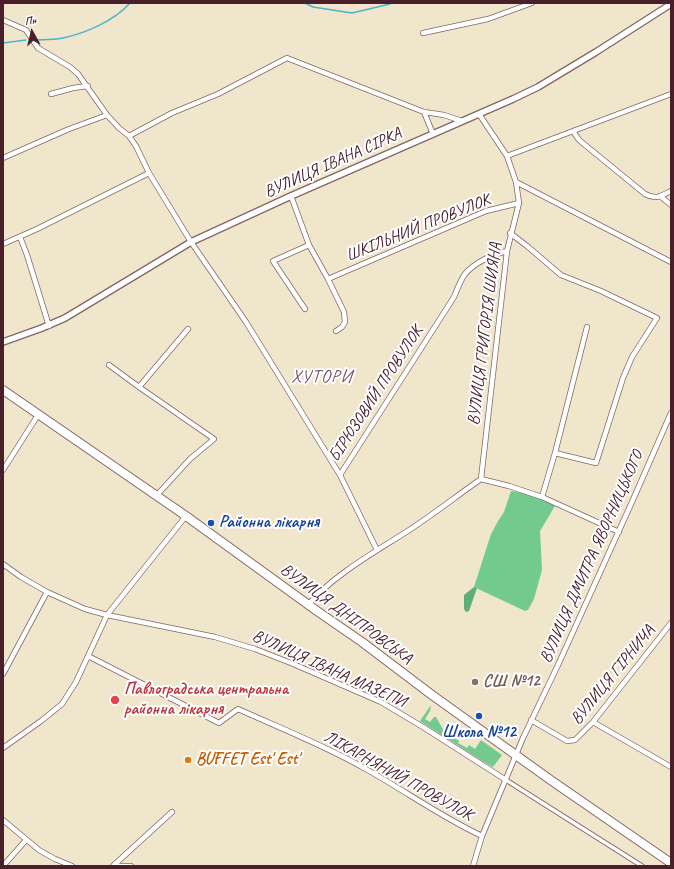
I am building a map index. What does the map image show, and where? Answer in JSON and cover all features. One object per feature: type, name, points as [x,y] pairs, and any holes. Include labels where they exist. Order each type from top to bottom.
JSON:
[{"type":"highway","name":"ВУЛИЦЯ ДНІПРОВСЬКА","points":[[3,390],[157,495],[308,605],[362,642],[432,695],[671,863]]},
{"type":"street","points":[[423,33],[488,18],[532,3]]},
{"type":"street","name":"ВУЛИЦЯ ІВАНА СІРКА","points":[[3,342],[49,326],[84,307],[192,242],[291,196],[538,87],[627,34],[671,4]]},
{"type":"street","name":"БІРЮЗОВИЙ ПРОВУЛОК","points":[[3,20],[26,30],[38,48],[70,67],[78,74],[88,86],[107,115],[129,136],[136,146],[149,172],[192,242],[246,322],[340,474],[454,297],[464,276],[475,265],[499,253],[507,251]]},
{"type":"street","points":[[129,136],[172,113],[218,94],[287,58],[424,112],[444,115],[462,121]]},
{"type":"street","points":[[51,94],[73,88],[88,86]]},
{"type":"street","points":[[507,156],[671,94]]},
{"type":"street","points":[[424,112],[433,134]]},
{"type":"street","name":"ВУЛИЦЯ ГРИГОРІЯ ШИЯНА","points":[[479,114],[507,156],[516,182],[519,203],[510,234],[507,251],[481,479]]},
{"type":"street","points":[[3,158],[69,129],[107,115]]},
{"type":"street","points":[[573,131],[579,140],[651,198],[671,192]]},
{"type":"street","points":[[3,244],[20,237],[149,172]]},
{"type":"street","points":[[516,182],[671,262]]},
{"type":"street","points":[[291,196],[309,245],[344,310],[345,322],[342,327],[336,331]]},
{"type":"street","points":[[660,196],[671,205]]},
{"type":"street","name":"ШКІЛЬНИЙ ПРОВУЛОК","points":[[328,279],[486,211],[519,203]]},
{"type":"street","points":[[510,234],[527,246],[561,275],[601,291],[657,318],[632,357],[622,378],[596,464],[555,453]]},
{"type":"street","points":[[20,237],[49,326]]},
{"type":"street","points":[[305,309],[273,261],[309,245]]},
{"type":"street","points":[[542,497],[555,453],[587,327]]},
{"type":"street","points":[[139,387],[188,329]]},
{"type":"street","points":[[109,365],[214,439],[190,459],[157,495]]},
{"type":"street","name":"ВУЛИЦЯ ДМИТРА ЯВОРНИЦЬКОГО","points":[[473,866],[482,836],[530,720],[558,665],[619,532],[671,413]]},
{"type":"street","points":[[3,470],[38,415]]},
{"type":"street","points":[[340,474],[376,550]]},
{"type":"street","points":[[308,605],[314,597],[376,550],[405,533],[481,479],[510,486],[542,497],[619,532]]},
{"type":"street","points":[[3,748],[41,722],[62,704],[76,682],[107,615],[186,516]]},
{"type":"street","name":"ВУЛИЦЯ ІВАНА МАЗЕПИ","points":[[3,564],[21,577],[47,592],[85,609],[107,615],[215,637],[255,649],[381,702],[642,866]]},
{"type":"street","points":[[3,674],[47,592]]},
{"type":"street","name":"ВУЛИЦЯ ГІРНИЧА","points":[[530,720],[567,742],[578,738],[593,722],[671,623]]},
{"type":"street","name":"ЛІКАРНЯНИЙ ПРОВУЛОК","points":[[88,656],[219,723],[238,709],[319,745],[364,768],[450,820],[482,836]]},
{"type":"street","points":[[593,722],[671,767]]},
{"type":"street","points":[[114,866],[172,812]]},
{"type":"street","points":[[3,820],[47,856],[72,866]]},
{"type":"street","points":[[3,866],[26,840]]},
{"type":"street","points":[[114,866],[132,866]]},
{"type":"green space","points":[[511,491],[528,494],[546,500],[555,506],[540,531],[542,570],[534,599],[528,610],[525,611],[474,587],[491,534],[504,512]]},
{"type":"green space","points":[[474,587],[477,588],[469,611],[466,612],[464,609],[464,595]]},
{"type":"green space","points":[[431,705],[430,711],[425,719],[430,722],[434,717],[436,717],[444,731],[459,741],[458,743],[467,748],[469,745],[475,749],[481,740],[502,755],[493,767],[420,721]]},
{"type":"waterway","points":[[38,40],[60,39],[90,29],[108,21],[130,3]]},
{"type":"waterway","points":[[305,3],[313,7],[352,13],[390,4]]},
{"type":"waterway","points":[[3,43],[26,40]]},
{"type":"place","name":"Районна лікарня","points":[[211,523]]},
{"type":"place","name":"СШ №12","points":[[475,682]]},
{"type":"place","name":"Павлоградська центральна районна лікарня","points":[[115,700]]},
{"type":"place","name":"Школа №12","points":[[479,716]]},
{"type":"place","name":"BUFFET Est' Est'","points":[[188,760]]},
{"type":"district","name":"ХУТОРИ","points":[[322,377]]}]
